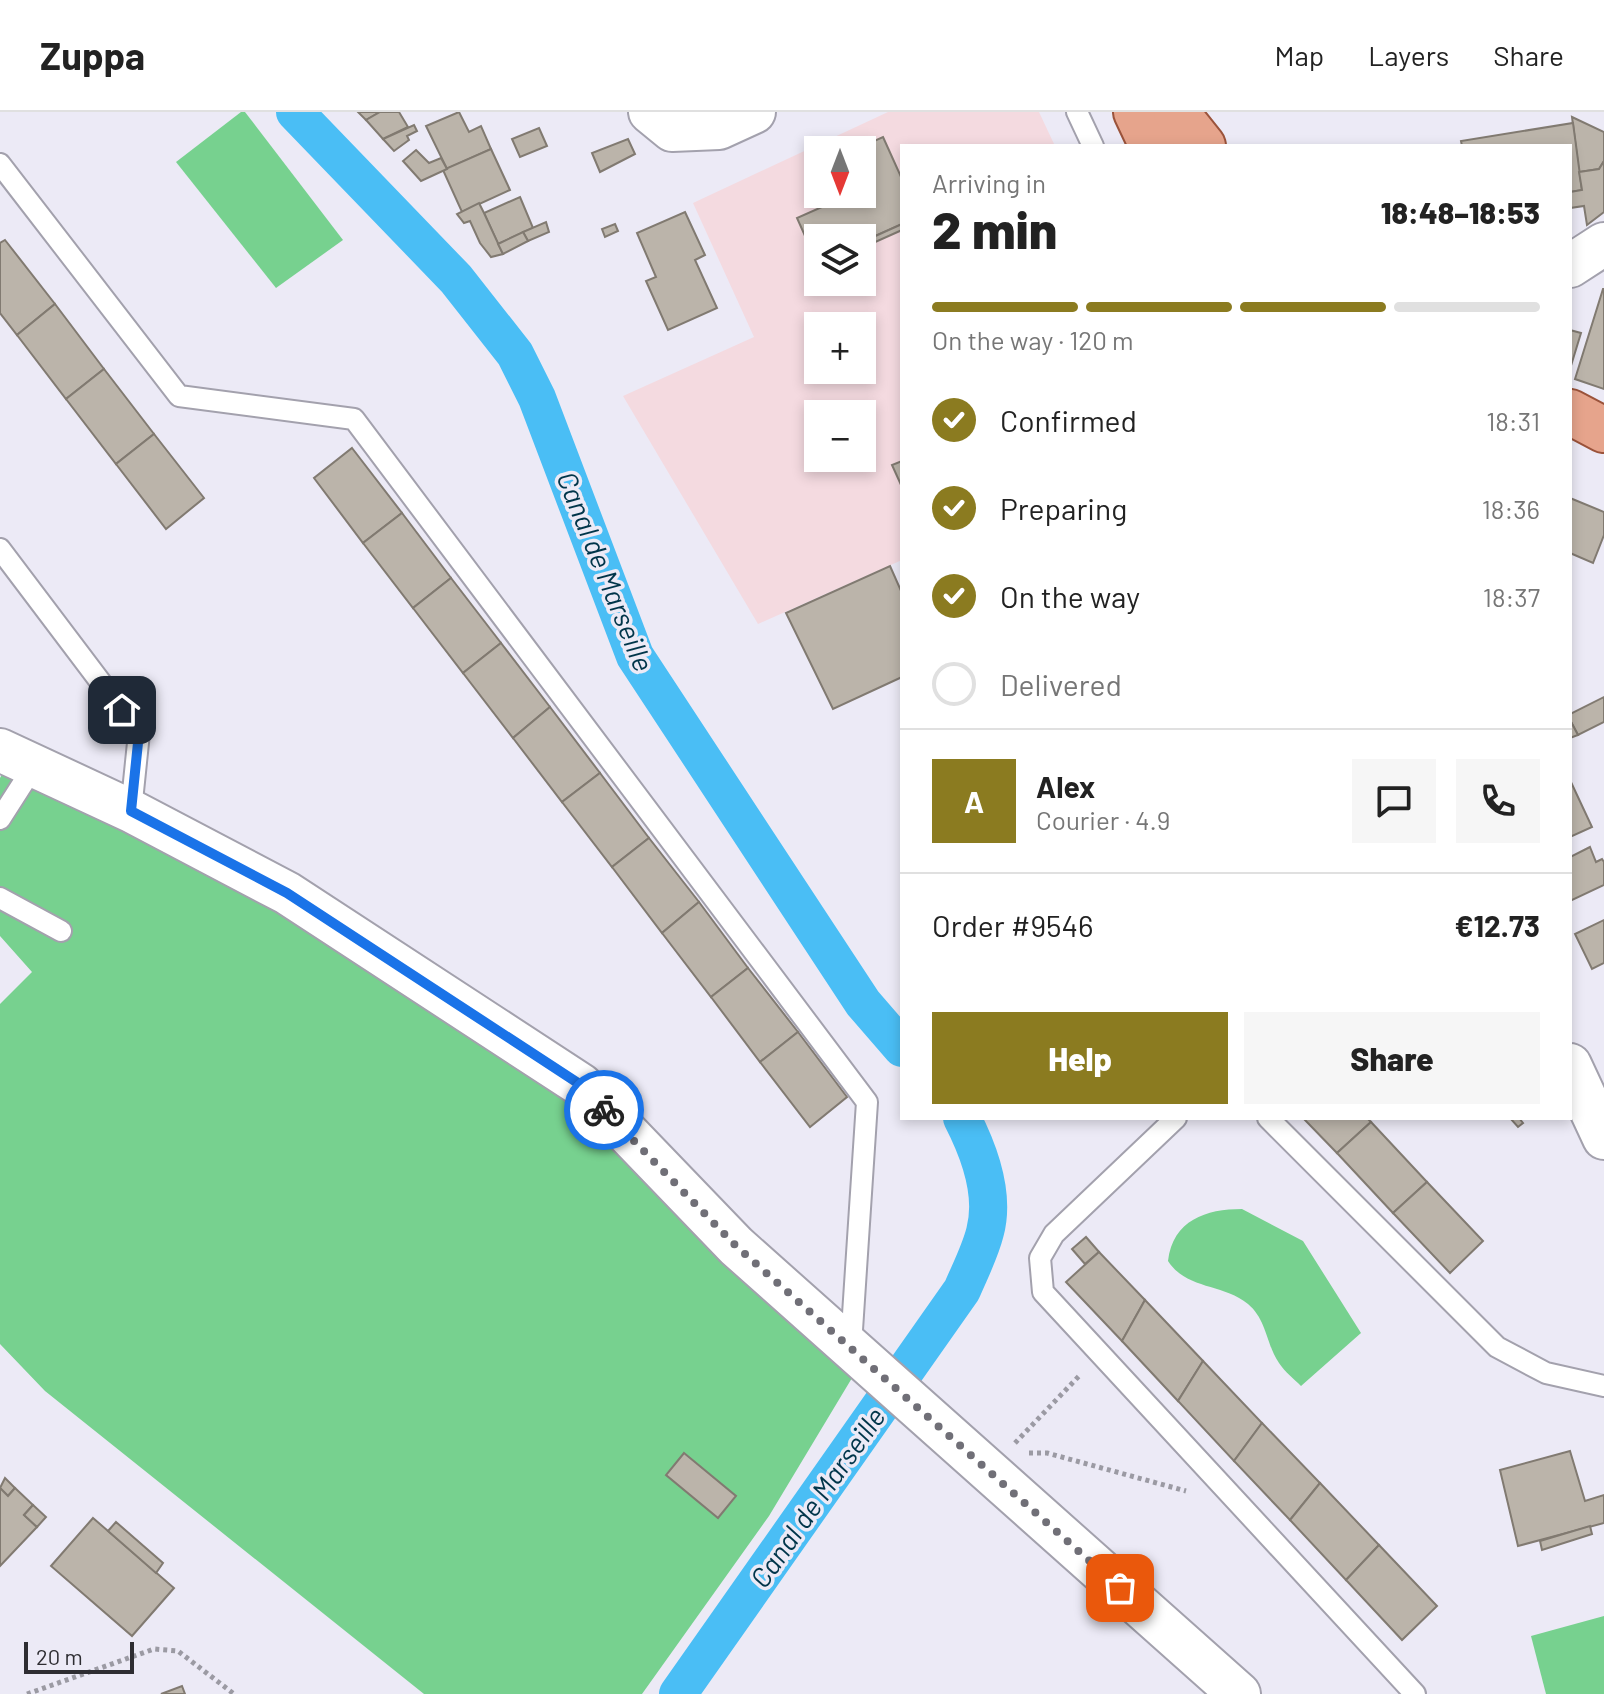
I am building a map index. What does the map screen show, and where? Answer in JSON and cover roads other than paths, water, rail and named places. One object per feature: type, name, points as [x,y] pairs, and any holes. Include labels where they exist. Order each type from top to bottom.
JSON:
[{"type":"main road","points":[[1136,112],[1151,144]]},
{"type":"main road","points":[[1176,112],[1201,144]]},
{"type":"main road","points":[[1572,413],[1604,430]]},
{"type":"main road","points":[[1572,425],[1604,430]]},
{"type":"street","points":[[650,112],[672,130],[719,128],[754,112]]},
{"type":"street","points":[[1572,265],[1604,244]]},
{"type":"street","points":[[17,758],[131,811],[287,893],[581,1085],[736,1246],[915,1407],[992,1457],[1239,1694]]},
{"type":"street","points":[[1572,1069],[1604,1138]]},
{"type":"lane","points":[[1077,112],[1092,144]]},
{"type":"lane","points":[[0,164],[179,396],[354,419],[867,1102],[865,1362]]},
{"type":"lane","points":[[0,549],[139,733],[131,811]]},
{"type":"lane","points":[[0,819],[17,758]]},
{"type":"lane","points":[[0,898],[61,931]]},
{"type":"lane","points":[[1174,1120],[1054,1234],[1040,1258],[1043,1292],[1415,1694]]},
{"type":"lane","points":[[1270,1120],[1497,1347],[1546,1373],[1604,1386]]},
{"type":"waterway","name":"Canal de Marseille","points":[[295,112],[456,279],[515,354],[537,398],[635,656],[863,1003],[900,1046]]},
{"type":"waterway","name":"Canal de Marseille","points":[[678,1694],[962,1290],[978,1254],[988,1218],[984,1174],[963,1120]]}]
